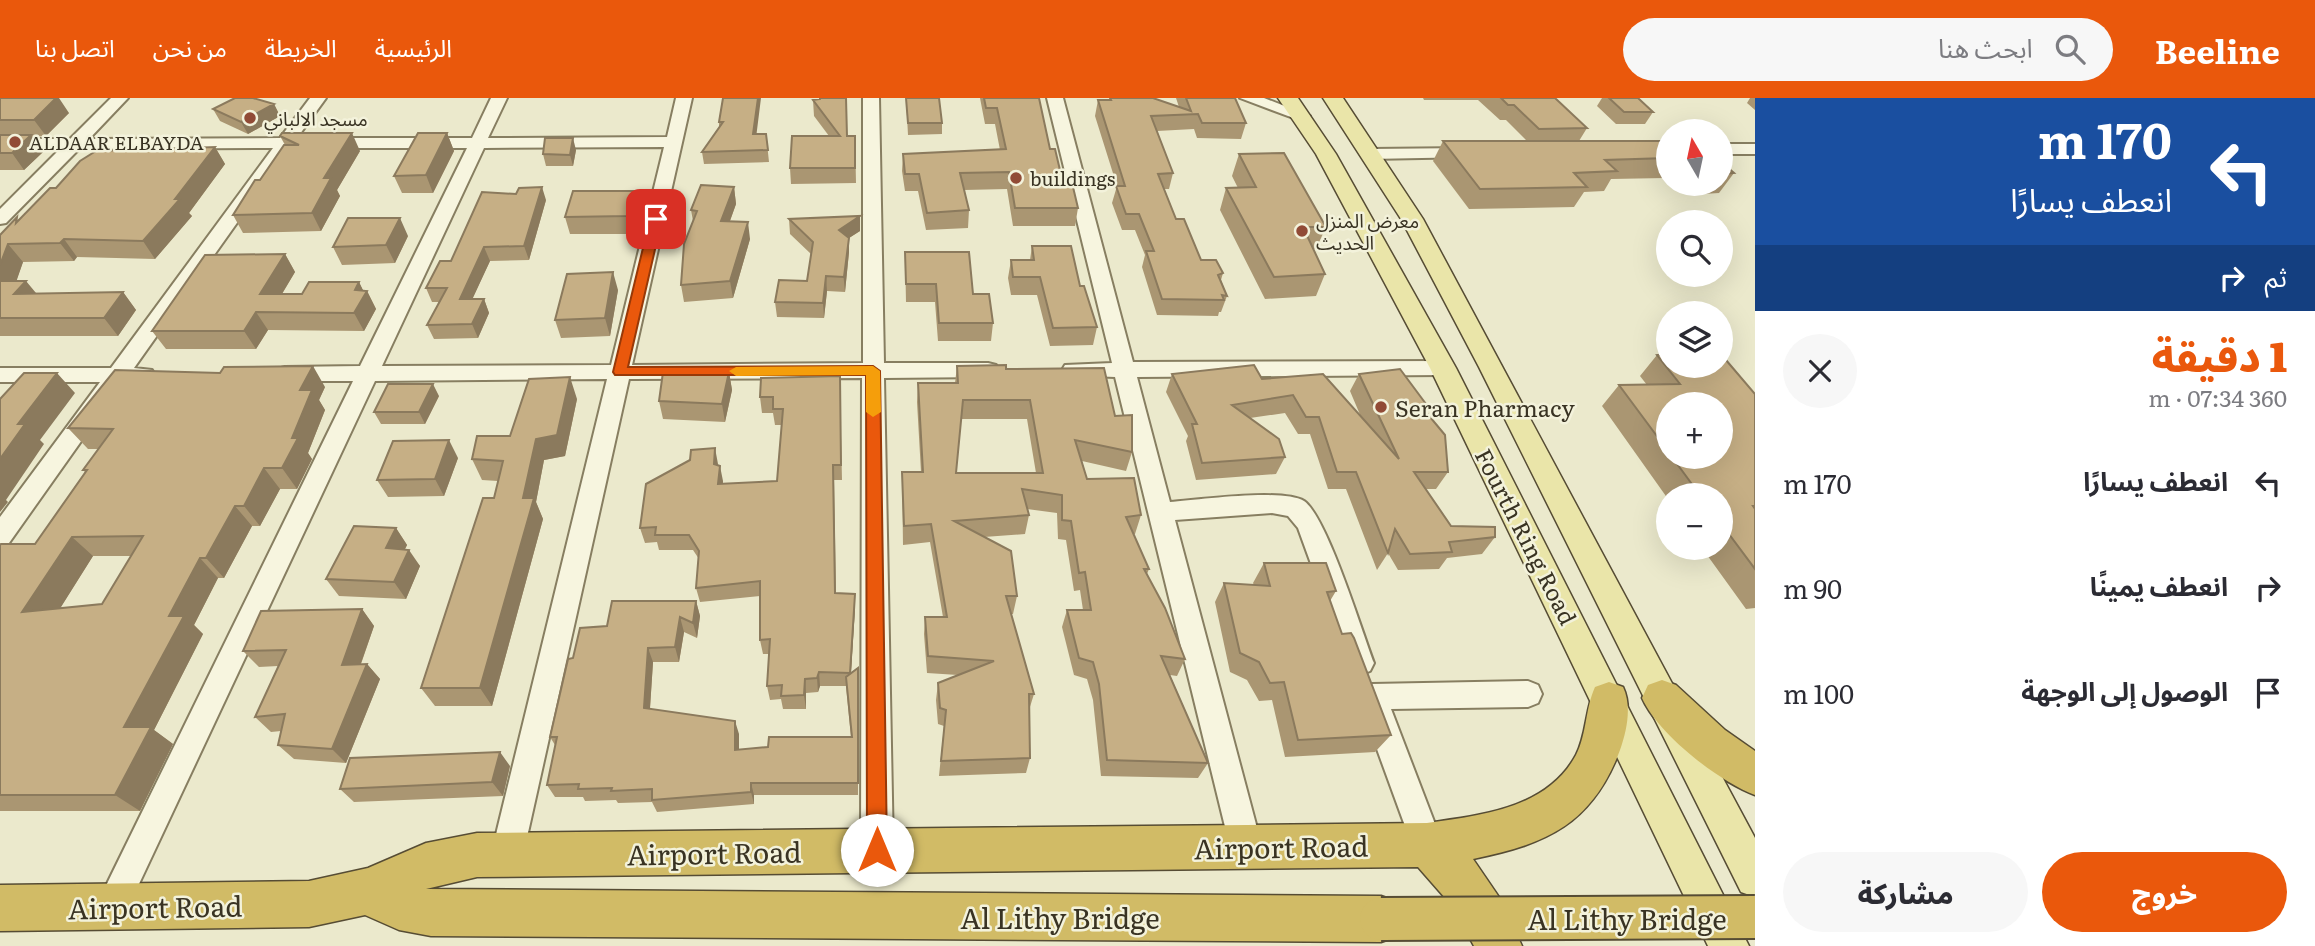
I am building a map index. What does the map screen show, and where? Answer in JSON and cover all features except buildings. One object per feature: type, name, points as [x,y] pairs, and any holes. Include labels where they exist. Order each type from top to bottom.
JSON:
[{"type":"highway","points":[[1662,698],[1710,744],[1755,775]]},
{"type":"highway","name":"Airport Road","points":[[0,908],[309,904],[370,891],[426,866],[452,859],[507,855],[1427,845],[1504,832],[1536,820],[1564,803],[1585,781],[1600,756],[1608,729],[1609,700]]},
{"type":"highway","points":[[1427,845],[1451,867],[1472,892],[1489,921],[1498,946]]},
{"type":"highway","name":"Al Lithy Bridge","points":[[370,891],[386,903],[406,911],[430,913],[1367,919],[1755,917]]},
{"type":"main road","name":"Fourth Ring Road","points":[[1332,100],[1412,219],[1492,367],[1755,878]]},
{"type":"main road","name":"Fourth Ring Road","points":[[1295,107],[1352,200],[1443,368],[1729,946]]},
{"type":"street","points":[[0,219],[120,98]]},
{"type":"street","points":[[0,536],[318,98]]},
{"type":"street","points":[[112,907],[499,98]]},
{"type":"street","points":[[507,855],[684,98]]},
{"type":"street","points":[[871,98],[877,850]]},
{"type":"street","points":[[1055,98],[1246,847]]},
{"type":"street","points":[[1248,98],[1295,107]]},
{"type":"street","points":[[0,144],[674,142]]},
{"type":"street","points":[[1733,149],[1755,149]]},
{"type":"street","points":[[1370,154],[1492,153]]},
{"type":"street","points":[[1054,370],[1443,368]]},
{"type":"street","points":[[270,374],[1013,370]]},
{"type":"street","points":[[0,375],[159,374]]},
{"type":"street","points":[[1161,512],[1283,504],[1304,515],[1427,845]]},
{"type":"street","points":[[1372,697],[1528,694]]},
{"type":"slow traffic","points":[[736,371],[873,371],[873,412]]},
{"type":"place","name":"مسجد الالباني","points":[[250,118]]},
{"type":"place","name":"ALDAAR ELBAYDA","points":[[15,142]]},
{"type":"place","name":"buildings","points":[[1016,178]]},
{"type":"place","name":"معرض المنزل الحديث","points":[[1302,231]]},
{"type":"place","name":"Seran Pharmacy","points":[[1381,407]]},
{"type":"route","points":[[656,219],[620,372],[873,371],[877,850]]}]
